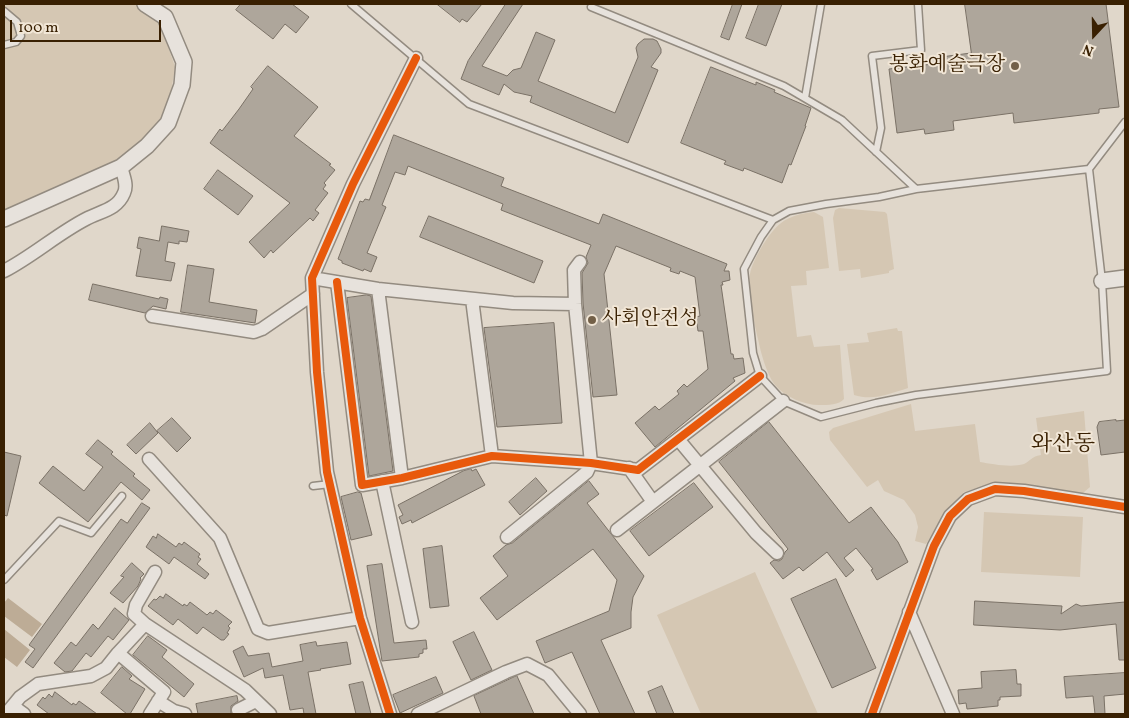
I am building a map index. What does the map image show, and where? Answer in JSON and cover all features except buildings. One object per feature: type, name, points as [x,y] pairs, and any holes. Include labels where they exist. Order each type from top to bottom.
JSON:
[{"type":"street","points":[[4,219],[121,166],[147,146],[168,123],[182,85],[184,62],[165,17],[145,4]]},
{"type":"street","points":[[390,714],[360,618],[327,472],[317,372],[312,278],[353,184],[416,58]]},
{"type":"street","points":[[4,271],[57,236],[88,218],[113,207],[124,193],[126,184],[121,166]]},
{"type":"street","points":[[506,537],[587,472],[591,463],[575,304],[574,270],[580,262]]},
{"type":"street","points":[[312,278],[378,289],[472,299],[514,303],[575,304]]},
{"type":"street","points":[[1102,280],[1125,278]]},
{"type":"street","points":[[337,282],[362,485],[402,478],[492,456],[591,463],[638,470],[760,376]]},
{"type":"street","points":[[378,289],[402,478]]},
{"type":"street","points":[[152,316],[254,332],[262,329],[313,294]]},
{"type":"street","points":[[472,299],[492,456]]},
{"type":"street","points":[[617,530],[783,401]]},
{"type":"street","points":[[678,439],[756,533],[777,552]]},
{"type":"street","points":[[149,459],[220,538],[258,630],[268,633],[360,618]]},
{"type":"street","points":[[629,468],[653,502]]},
{"type":"street","points":[[382,481],[412,622]]},
{"type":"street","points":[[872,714],[908,612],[934,546],[950,516],[968,499],[995,489],[1024,491],[1125,507]]},
{"type":"street","points":[[155,572],[136,605],[134,614],[145,624],[238,686],[270,714]]},
{"type":"street","points":[[908,612],[953,714]]},
{"type":"street","points":[[24,714],[10,710],[20,698],[38,684],[91,676],[106,668],[145,624]]},
{"type":"street","points":[[118,653],[164,692],[150,714]]},
{"type":"street","points":[[418,714],[527,664],[548,676],[580,714]]},
{"type":"street","points":[[158,701],[174,711],[185,714]]},
{"type":"street","points":[[238,710],[256,701]]},
{"type":"lane","points":[[351,4],[469,104],[773,220]]},
{"type":"lane","points":[[806,98],[821,4]]},
{"type":"lane","points":[[876,152],[882,128],[872,56],[921,50],[918,4]]},
{"type":"lane","points":[[591,7],[784,86],[806,98],[842,120],[916,189]]},
{"type":"lane","points":[[4,11],[17,22],[21,36],[16,42],[4,44]]},
{"type":"lane","points":[[1089,169],[916,189],[879,197],[789,211],[773,220],[761,237],[744,269],[753,353],[760,376],[783,401],[821,417],[916,395],[1107,371],[1102,280],[1089,169],[1125,122]]},
{"type":"lane","points":[[313,486],[330,484]]},
{"type":"lane","points":[[4,580],[59,521],[92,533],[122,496]]},
{"type":"shaded area","points":[[4,4],[134,4],[160,22],[175,67],[170,98],[165,113],[142,142],[111,163],[4,211]]},
{"type":"shaded area","points":[[839,208],[885,212],[887,214],[894,269],[889,271],[889,273],[861,278],[860,269],[839,271],[833,218],[835,210]]},
{"type":"shaded area","points":[[814,212],[823,217],[829,268],[806,271],[807,285],[791,286],[797,337],[811,335],[814,347],[840,345],[844,399],[830,405],[813,405],[801,402],[789,397],[775,385],[766,369],[749,289],[750,274],[758,254],[776,227],[788,218]]},
{"type":"shaded area","points":[[897,328],[898,331],[902,331],[908,388],[874,397],[854,395],[847,344],[869,342],[867,333]]},
{"type":"shaded area","points":[[911,404],[915,431],[975,424],[980,462],[1008,466],[1024,464],[1041,455],[1036,418],[1084,411],[1090,487],[1083,493],[989,485],[964,492],[950,506],[926,544],[915,541],[918,527],[915,515],[904,500],[884,491],[878,480],[867,487],[830,440],[829,432],[833,428]]},
{"type":"shaded area","points":[[984,512],[1083,517],[1080,577],[981,572]]},
{"type":"shaded area","points":[[755,572],[818,714],[701,714],[657,615]]},
{"type":"shaded area","points":[[8,598],[42,624],[32,637],[4,616],[4,603]]},
{"type":"shaded area","points":[[4,629],[30,650],[17,667],[4,657]]},
{"type":"cycle path","points":[[390,714],[360,618],[327,472],[317,372],[312,278],[353,184],[416,58]]},
{"type":"cycle path","points":[[337,282],[362,485],[402,478],[492,456],[591,463],[638,470],[760,376]]},
{"type":"cycle path","points":[[872,714],[934,546],[950,516],[968,499],[995,489],[1024,491],[1125,507]]},
{"type":"place","name":"봉화예술극장","points":[[1015,66]]},
{"type":"place","name":"사회안전성","points":[[592,320]]},
{"type":"district","name":"와산동","points":[[1063,446]]}]
